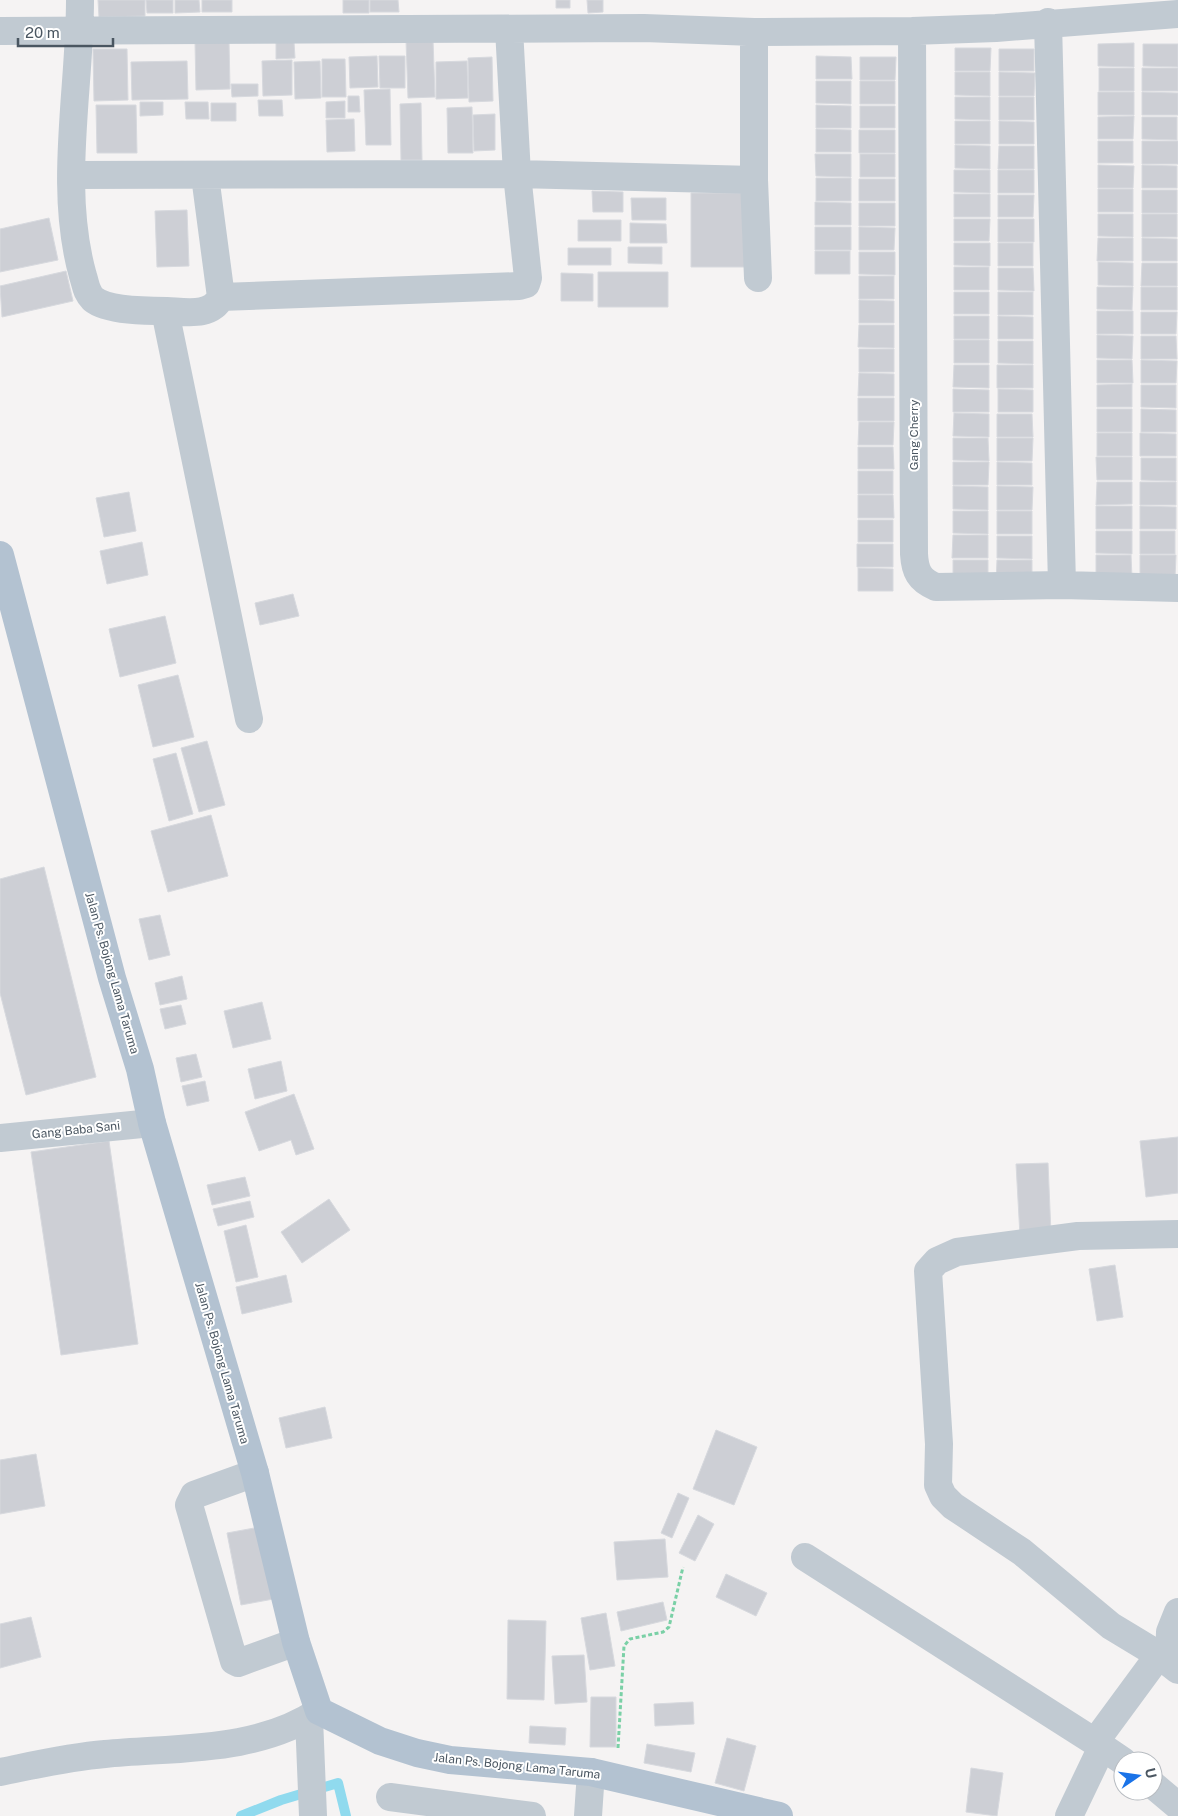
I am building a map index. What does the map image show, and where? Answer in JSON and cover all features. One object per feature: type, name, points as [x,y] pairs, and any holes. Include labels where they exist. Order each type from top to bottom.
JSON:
[{"type":"main road","name":"Jalan Ps. Bojong Lama Taruma","points":[[0,555],[112,978],[140,1069],[152,1123],[255,1473],[314,1715],[417,1754],[450,1760],[604,1775],[739,1811],[779,1816]]},
{"type":"street","points":[[80,0],[72,215],[75,243],[87,293],[95,301],[108,307],[165,311],[208,311],[216,305],[221,297],[205,176]]},
{"type":"street","points":[[0,31],[509,28],[644,28],[754,32],[912,30],[996,28],[1048,22],[1178,14]]},
{"type":"street","points":[[1048,22],[1062,585]]},
{"type":"street","points":[[221,297],[519,286],[526,284],[528,278],[518,174],[509,28]]},
{"type":"street","name":"Gang Cherry","points":[[912,30],[915,566],[919,577],[936,588],[1062,585],[1178,588]]},
{"type":"street","points":[[754,32],[754,180],[758,278]]},
{"type":"street","points":[[72,175],[518,174],[754,180]]},
{"type":"street","points":[[165,311],[248,719]]},
{"type":"street","name":"Gang Baba Sani","points":[[0,1138],[152,1123]]},
{"type":"street","points":[[1169,1662],[1111,1626],[1022,1552],[953,1506],[943,1496],[938,1485],[938,1444],[928,1271],[937,1261],[957,1252],[1078,1236],[1178,1234]]},
{"type":"street","points":[[255,1473],[194,1495],[189,1505],[234,1661],[238,1663],[296,1642]]},
{"type":"street","points":[[805,1557],[1107,1750]]},
{"type":"street","points":[[1070,1816],[1107,1750],[1169,1662],[1170,1632],[1178,1612]]},
{"type":"street","points":[[0,1772],[79,1756],[218,1744],[267,1736],[314,1715],[310,1772],[313,1811]]},
{"type":"street","points":[[588,1816],[604,1775]]},
{"type":"street","points":[[1163,1793],[1178,1806]]},
{"type":"street","points":[[390,1797],[532,1816]]},
{"type":"path","points":[[604,1775],[624,1646],[630,1639],[662,1632],[669,1627],[683,1567]]},
{"type":"building","points":[[98,0],[145,0],[145,16],[99,17]]},
{"type":"building","points":[[146,0],[173,0],[173,13],[147,13]]},
{"type":"building","points":[[175,0],[199,0],[200,12],[175,13]]},
{"type":"building","points":[[202,0],[232,0],[232,12],[202,12]]},
{"type":"building","points":[[343,0],[369,0],[369,13],[343,13]]},
{"type":"building","points":[[370,0],[398,0],[399,12],[370,12]]},
{"type":"building","points":[[556,0],[570,0],[570,8],[556,8]]},
{"type":"building","points":[[587,0],[603,0],[603,12],[588,13]]},
{"type":"building","points":[[406,40],[433,40],[435,97],[408,98]]},
{"type":"building","points":[[229,41],[230,89],[196,90],[195,42]]},
{"type":"building","points":[[276,42],[294,42],[295,58],[276,59]]},
{"type":"building","points":[[1134,43],[1134,67],[1098,66],[1098,44]]},
{"type":"building","points":[[1143,44],[1178,44],[1178,67],[1143,66]]},
{"type":"building","points":[[955,48],[991,48],[990,71],[955,71]]},
{"type":"building","points":[[93,49],[127,49],[128,100],[94,101]]},
{"type":"building","points":[[999,49],[1034,49],[1034,71],[999,71]]},
{"type":"building","points":[[377,56],[378,87],[350,88],[349,57]]},
{"type":"building","points":[[379,56],[405,56],[405,88],[380,88]]},
{"type":"building","points":[[816,56],[851,57],[852,79],[816,79]]},
{"type":"building","points":[[492,57],[493,101],[469,102],[468,58]]},
{"type":"building","points":[[860,57],[896,57],[895,80],[860,80]]},
{"type":"building","points":[[322,59],[345,59],[346,97],[322,97]]},
{"type":"building","points":[[292,60],[292,95],[263,96],[262,61]]},
{"type":"building","points":[[187,61],[188,99],[132,100],[131,62]]},
{"type":"building","points":[[320,61],[321,98],[295,99],[294,62]]},
{"type":"building","points":[[467,61],[468,98],[436,99],[436,62]]},
{"type":"building","points":[[1099,68],[1134,68],[1134,91],[1099,91]]},
{"type":"building","points":[[1142,68],[1178,68],[1178,91],[1142,91]]},
{"type":"building","points":[[955,72],[990,72],[990,96],[955,95]]},
{"type":"building","points":[[999,72],[1035,73],[1034,96],[999,96]]},
{"type":"building","points":[[816,81],[851,81],[851,104],[816,103]]},
{"type":"building","points":[[860,81],[895,81],[895,104],[860,104]]},
{"type":"building","points":[[231,84],[258,84],[258,96],[232,97]]},
{"type":"building","points":[[390,89],[391,145],[366,145],[364,90]]},
{"type":"building","points":[[1098,92],[1134,92],[1134,115],[1098,115]]},
{"type":"building","points":[[1142,92],[1178,93],[1178,115],[1142,115]]},
{"type":"building","points":[[348,96],[359,96],[360,112],[348,112]]},
{"type":"building","points":[[955,97],[990,97],[990,120],[955,119]]},
{"type":"building","points":[[999,97],[1034,97],[1034,120],[999,120]]},
{"type":"building","points":[[258,100],[282,100],[283,116],[259,116]]},
{"type":"building","points":[[345,101],[345,118],[326,118],[326,102]]},
{"type":"building","points":[[140,102],[163,102],[163,115],[140,116]]},
{"type":"building","points":[[185,102],[208,102],[209,119],[186,119]]},
{"type":"building","points":[[211,103],[236,103],[236,121],[211,121]]},
{"type":"building","points":[[421,103],[422,160],[401,160],[400,104]]},
{"type":"building","points":[[96,105],[136,105],[137,153],[97,153]]},
{"type":"building","points":[[816,105],[851,106],[851,128],[816,128]]},
{"type":"building","points":[[860,106],[895,106],[895,128],[860,128]]},
{"type":"building","points":[[472,107],[473,153],[448,153],[447,108]]},
{"type":"building","points":[[495,114],[495,150],[474,151],[473,115]]},
{"type":"building","points":[[1134,116],[1133,139],[1098,139],[1098,117]]},
{"type":"building","points":[[1142,117],[1177,117],[1177,140],[1142,139]]},
{"type":"building","points":[[354,119],[355,151],[327,152],[326,120]]},
{"type":"building","points":[[955,121],[990,121],[990,144],[955,144]]},
{"type":"building","points":[[999,121],[1034,122],[1034,144],[999,144]]},
{"type":"building","points":[[816,129],[851,130],[851,152],[816,152]]},
{"type":"building","points":[[859,130],[895,130],[895,153],[859,153]]},
{"type":"building","points":[[1098,141],[1133,141],[1133,163],[1098,163]]},
{"type":"building","points":[[1142,141],[1178,141],[1178,164],[1142,164]]},
{"type":"building","points":[[955,145],[990,146],[990,169],[955,168]]},
{"type":"building","points":[[999,146],[1034,146],[1034,169],[998,169]]},
{"type":"building","points":[[815,154],[851,154],[851,177],[816,176]]},
{"type":"building","points":[[860,154],[895,154],[895,177],[860,177]]},
{"type":"building","points":[[1098,165],[1134,166],[1133,188],[1098,188]]},
{"type":"building","points":[[1142,165],[1177,166],[1177,188],[1142,188]]},
{"type":"building","points":[[954,170],[990,170],[990,193],[954,192]]},
{"type":"building","points":[[998,170],[1034,170],[1034,193],[998,193]]},
{"type":"building","points":[[816,178],[851,178],[851,201],[816,201]]},
{"type":"building","points":[[859,179],[895,179],[895,201],[859,201]]},
{"type":"building","points":[[1098,189],[1133,189],[1133,212],[1098,212]]},
{"type":"building","points":[[1142,190],[1177,190],[1177,213],[1142,213]]},
{"type":"building","points":[[592,191],[623,192],[623,212],[593,212]]},
{"type":"building","points":[[691,193],[752,193],[752,267],[691,267]]},
{"type":"building","points":[[954,194],[990,194],[990,217],[954,217]]},
{"type":"building","points":[[998,195],[1034,195],[1033,217],[998,217]]},
{"type":"building","points":[[631,198],[666,198],[666,220],[632,220]]},
{"type":"building","points":[[815,202],[851,203],[851,225],[815,225]]},
{"type":"building","points":[[859,203],[895,203],[895,226],[859,226]]},
{"type":"building","points":[[187,210],[189,266],[157,267],[155,211]]},
{"type":"building","points":[[1098,214],[1133,214],[1133,237],[1098,236]]},
{"type":"building","points":[[1142,214],[1177,214],[1177,237],[1142,237]]},
{"type":"building","points":[[49,218],[58,260],[0,272],[0,229]]},
{"type":"building","points":[[954,219],[990,219],[989,241],[954,241]]},
{"type":"building","points":[[998,219],[1034,219],[1034,242],[998,242]]},
{"type":"building","points":[[578,220],[621,220],[621,241],[578,241]]},
{"type":"building","points":[[630,223],[666,224],[667,243],[630,243]]},
{"type":"building","points":[[815,227],[851,227],[851,250],[815,250]]},
{"type":"building","points":[[859,227],[895,228],[894,250],[859,250]]},
{"type":"building","points":[[1098,238],[1133,238],[1133,261],[1097,261]]},
{"type":"building","points":[[1142,238],[1177,239],[1177,261],[1142,261]]},
{"type":"building","points":[[954,243],[990,243],[990,266],[954,265]]},
{"type":"building","points":[[998,243],[1033,243],[1033,266],[998,266]]},
{"type":"building","points":[[628,247],[662,247],[662,264],[628,263]]},
{"type":"building","points":[[568,248],[611,248],[611,265],[568,265]]},
{"type":"building","points":[[815,251],[850,251],[850,274],[815,274]]},
{"type":"building","points":[[859,252],[895,252],[895,275],[859,274]]},
{"type":"building","points":[[1098,262],[1133,263],[1133,286],[1098,285]]},
{"type":"building","points":[[1142,263],[1177,263],[1177,286],[1141,286]]},
{"type":"building","points":[[954,267],[989,267],[989,290],[954,290]]},
{"type":"building","points":[[998,268],[1033,268],[1034,291],[998,290]]},
{"type":"building","points":[[66,271],[73,301],[2,317],[0,286]]},
{"type":"building","points":[[598,272],[668,272],[668,307],[598,307]]},
{"type":"building","points":[[561,273],[593,274],[593,301],[561,301]]},
{"type":"building","points":[[859,276],[894,276],[894,299],[859,299]]},
{"type":"building","points":[[1097,287],[1133,287],[1132,310],[1097,309]]},
{"type":"building","points":[[1141,287],[1177,287],[1177,310],[1141,310]]},
{"type":"building","points":[[954,292],[989,292],[989,314],[954,314]]},
{"type":"building","points":[[998,292],[1033,292],[1033,315],[998,315]]},
{"type":"building","points":[[859,300],[894,301],[894,323],[859,323]]},
{"type":"building","points":[[1097,311],[1133,311],[1133,334],[1097,334]]},
{"type":"building","points":[[1141,312],[1177,312],[1176,334],[1141,334]]},
{"type":"building","points":[[954,316],[989,316],[989,339],[954,339]]},
{"type":"building","points":[[998,316],[1033,317],[1033,339],[998,339]]},
{"type":"building","points":[[859,325],[894,325],[894,348],[858,347]]},
{"type":"building","points":[[1097,335],[1133,336],[1132,359],[1097,358]]},
{"type":"building","points":[[1141,336],[1176,336],[1177,359],[1141,359]]},
{"type":"building","points":[[954,340],[989,340],[989,363],[954,363]]},
{"type":"building","points":[[998,341],[1033,341],[1033,364],[998,363]]},
{"type":"building","points":[[859,349],[894,349],[894,372],[859,372]]},
{"type":"building","points":[[1097,360],[1132,360],[1133,383],[1097,383]]},
{"type":"building","points":[[1141,360],[1177,361],[1176,383],[1141,383]]},
{"type":"building","points":[[954,365],[989,365],[989,388],[953,387]]},
{"type":"building","points":[[997,365],[1033,365],[1033,388],[997,388]]},
{"type":"building","points":[[859,373],[894,374],[894,396],[858,396]]},
{"type":"building","points":[[1132,384],[1132,407],[1097,407],[1097,385]]},
{"type":"building","points":[[1141,385],[1176,385],[1176,408],[1141,407]]},
{"type":"building","points":[[953,389],[989,390],[989,412],[953,412]]},
{"type":"building","points":[[998,389],[1033,390],[1033,412],[998,412]]},
{"type":"building","points":[[858,398],[894,398],[894,421],[858,421]]},
{"type":"building","points":[[1097,409],[1132,409],[1132,432],[1097,432]]},
{"type":"building","points":[[1141,409],[1176,410],[1176,432],[1141,432]]},
{"type":"building","points":[[954,413],[989,414],[989,437],[953,436]]},
{"type":"building","points":[[997,414],[1032,414],[1033,437],[997,437]]},
{"type":"building","points":[[859,422],[894,422],[893,445],[858,445]]},
{"type":"building","points":[[1097,433],[1132,433],[1132,456],[1097,456]]},
{"type":"building","points":[[1140,433],[1176,434],[1176,456],[1140,456]]},
{"type":"building","points":[[953,438],[988,438],[989,461],[953,460]]},
{"type":"building","points":[[997,438],[1033,438],[1032,461],[997,461]]},
{"type":"building","points":[[858,447],[893,447],[894,469],[858,469]]},
{"type":"building","points":[[1096,457],[1132,457],[1132,480],[1097,480]]},
{"type":"building","points":[[1141,458],[1176,458],[1176,481],[1141,480]]},
{"type":"building","points":[[953,462],[989,462],[988,485],[953,485]]},
{"type":"building","points":[[997,462],[1032,463],[1032,485],[997,485]]},
{"type":"building","points":[[858,471],[893,471],[893,494],[858,494]]},
{"type":"building","points":[[1097,482],[1132,482],[1132,504],[1096,505]]},
{"type":"building","points":[[1140,482],[1176,482],[1176,505],[1140,505]]},
{"type":"building","points":[[953,486],[988,487],[988,510],[953,509]]},
{"type":"building","points":[[997,486],[1033,487],[1032,510],[997,510]]},
{"type":"building","points":[[129,492],[136,531],[104,537],[96,498]]},
{"type":"building","points":[[858,495],[893,495],[894,518],[858,518]]},
{"type":"building","points":[[1096,506],[1132,506],[1132,529],[1096,529]]},
{"type":"building","points":[[1140,506],[1176,507],[1176,529],[1140,529]]},
{"type":"building","points":[[953,511],[988,511],[988,534],[953,533]]},
{"type":"building","points":[[997,511],[1032,511],[1032,534],[997,534]]},
{"type":"building","points":[[858,520],[893,520],[893,542],[858,542]]},
{"type":"building","points":[[1096,531],[1132,531],[1132,554],[1096,553]]},
{"type":"building","points":[[1140,531],[1175,531],[1175,554],[1140,554]]},
{"type":"building","points":[[953,535],[988,535],[988,558],[952,558]]},
{"type":"building","points":[[997,536],[1032,536],[1032,559],[997,558]]},
{"type":"building","points":[[142,542],[148,575],[107,584],[100,551]]},
{"type":"building","points":[[857,544],[893,544],[893,567],[857,567]]},
{"type":"building","points":[[1096,555],[1131,555],[1132,578],[1096,577]]},
{"type":"building","points":[[1140,555],[1176,555],[1175,578],[1140,578]]},
{"type":"building","points":[[953,560],[988,560],[988,583],[953,583]]},
{"type":"building","points":[[997,560],[1032,560],[1032,583],[996,583]]},
{"type":"building","points":[[858,568],[893,569],[893,591],[858,591]]},
{"type":"building","points":[[293,594],[299,616],[260,625],[255,603]]},
{"type":"building","points":[[165,616],[176,663],[120,677],[109,629]]},
{"type":"building","points":[[178,675],[194,737],[153,747],[138,685]]},
{"type":"building","points":[[207,741],[225,805],[199,812],[181,748]]},
{"type":"building","points":[[176,753],[193,814],[169,821],[153,759]]},
{"type":"building","points":[[211,815],[228,876],[168,892],[151,831]]},
{"type":"building","points":[[44,867],[96,1077],[26,1095],[0,993],[0,879]]},
{"type":"building","points":[[160,915],[170,955],[149,960],[139,919]]},
{"type":"building","points":[[182,976],[187,999],[160,1005],[155,983]]},
{"type":"building","points":[[262,1002],[271,1039],[233,1048],[224,1011]]},
{"type":"building","points":[[181,1005],[186,1024],[165,1029],[160,1009]]},
{"type":"building","points":[[196,1054],[202,1077],[181,1082],[176,1058]]},
{"type":"building","points":[[281,1061],[287,1091],[255,1099],[248,1069]]},
{"type":"building","points":[[205,1081],[209,1101],[187,1106],[182,1086]]},
{"type":"building","points":[[294,1094],[314,1149],[296,1155],[291,1140],[259,1151],[245,1112]]},
{"type":"building","points":[[1178,1137],[1178,1193],[1146,1197],[1140,1141]]},
{"type":"building","points":[[109,1141],[138,1344],[61,1355],[31,1152]]},
{"type":"building","points":[[1048,1163],[1051,1234],[1020,1236],[1016,1164]]},
{"type":"building","points":[[245,1177],[250,1196],[212,1205],[207,1185]]},
{"type":"building","points":[[329,1199],[350,1230],[302,1263],[281,1232]]},
{"type":"building","points":[[250,1201],[254,1217],[218,1226],[213,1209]]},
{"type":"building","points":[[246,1225],[258,1277],[236,1282],[224,1231]]},
{"type":"building","points":[[1115,1265],[1123,1317],[1097,1321],[1089,1269]]},
{"type":"building","points":[[286,1275],[292,1302],[242,1314],[236,1287]]},
{"type":"building","points":[[325,1407],[332,1438],[286,1448],[279,1418]]},
{"type":"building","points":[[716,1430],[757,1447],[734,1505],[693,1489]]},
{"type":"building","points":[[36,1454],[45,1506],[0,1514],[0,1460]]},
{"type":"building","points":[[678,1493],[689,1498],[672,1538],[661,1533]]},
{"type":"building","points":[[698,1515],[714,1524],[695,1561],[679,1553]]},
{"type":"building","points":[[265,1526],[279,1598],[241,1605],[227,1533]]},
{"type":"building","points":[[665,1539],[668,1577],[617,1580],[614,1542]]},
{"type":"building","points":[[726,1574],[767,1593],[756,1616],[716,1597]]},
{"type":"building","points":[[663,1602],[667,1620],[621,1631],[617,1612]]},
{"type":"building","points":[[606,1613],[615,1666],[590,1670],[581,1618]]},
{"type":"building","points":[[31,1617],[41,1657],[0,1668],[0,1624]]},
{"type":"building","points":[[508,1620],[546,1621],[544,1700],[507,1699]]},
{"type":"building","points":[[584,1655],[587,1702],[555,1704],[552,1656]]},
{"type":"building","points":[[591,1697],[616,1697],[616,1747],[590,1747]]},
{"type":"building","points":[[693,1702],[694,1724],[655,1726],[654,1704]]},
{"type":"building","points":[[530,1726],[566,1728],[565,1745],[529,1743]]},
{"type":"building","points":[[727,1738],[756,1746],[744,1791],[715,1783]]},
{"type":"building","points":[[647,1744],[695,1753],[691,1772],[644,1763]]},
{"type":"building","points":[[971,1768],[1003,1773],[997,1816],[966,1812]]},
{"type":"waterway","points":[[241,1816],[281,1800],[338,1783],[346,1816]]}]
